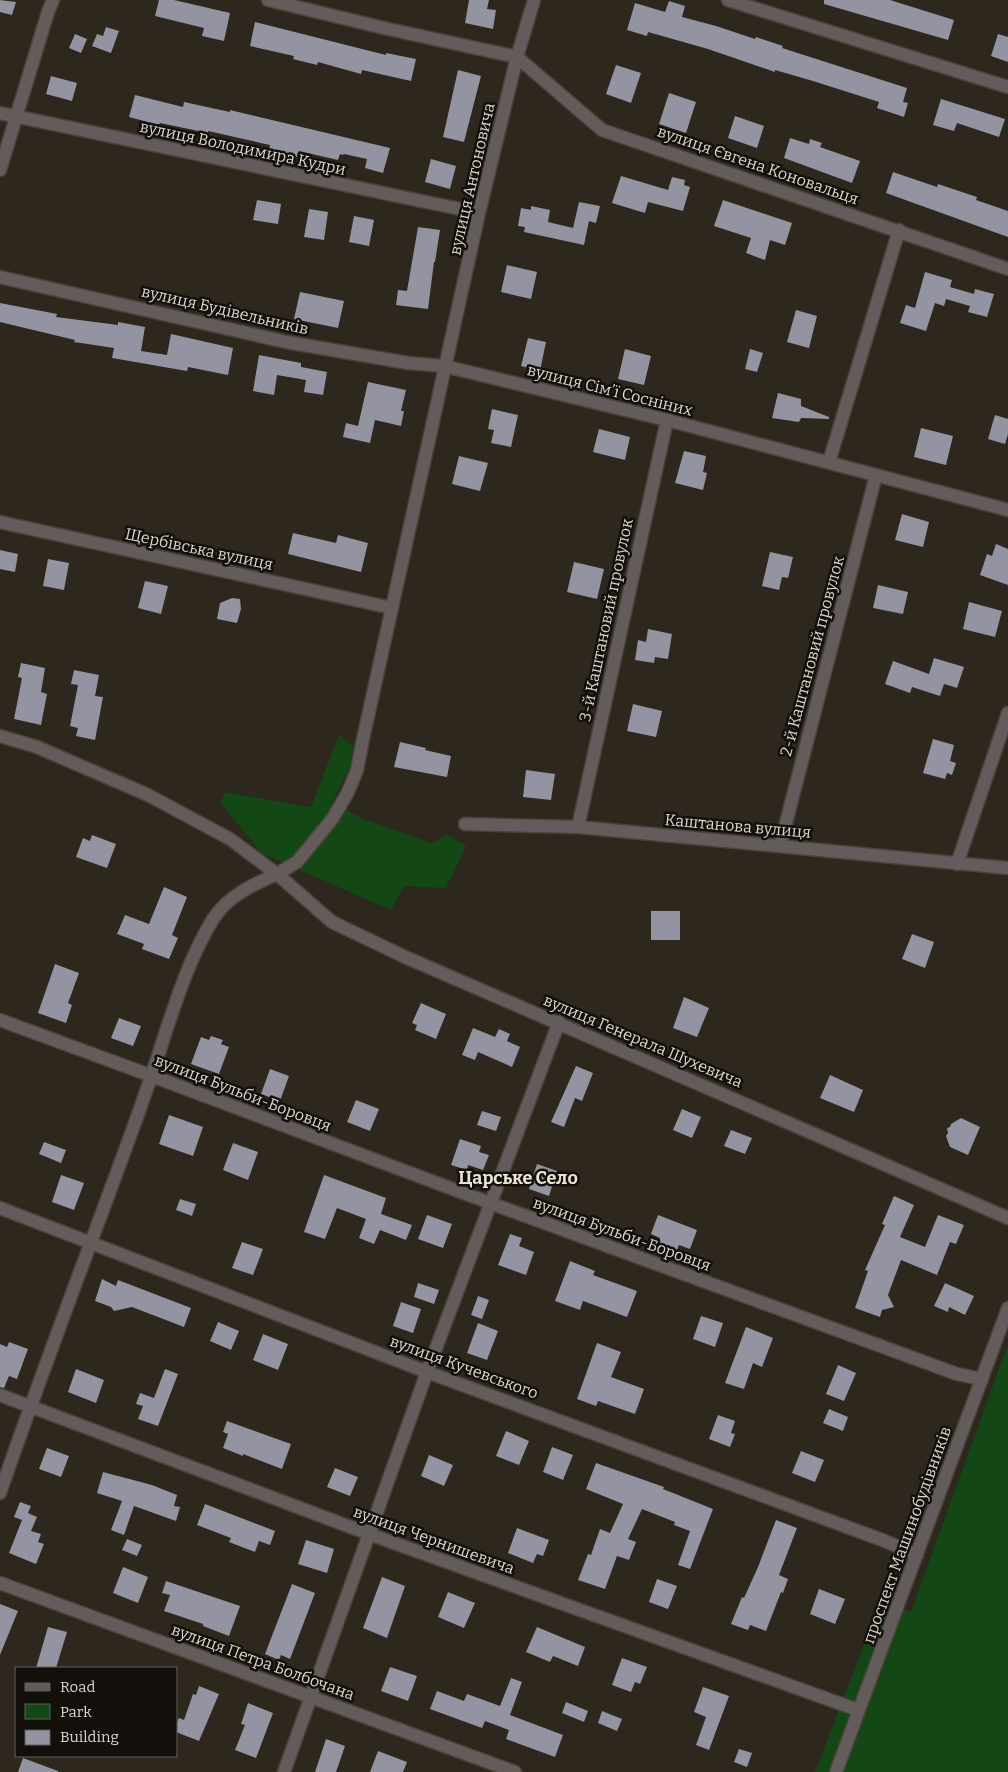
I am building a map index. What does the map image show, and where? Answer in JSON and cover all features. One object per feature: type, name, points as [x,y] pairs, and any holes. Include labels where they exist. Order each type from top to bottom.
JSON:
[{"type":"street","points":[[0,170],[53,0]]},
{"type":"street","points":[[268,0],[517,57]]},
{"type":"street","name":"вулиця Антоновича","points":[[444,366],[517,57],[534,0]]},
{"type":"street","points":[[728,0],[1008,87]]},
{"type":"street","name":"вулиця Євгена Коновальця","points":[[517,57],[602,130],[899,230],[1008,269]]},
{"type":"street","name":"вулиця Володимира Кудри","points":[[0,113],[479,213]]},
{"type":"street","points":[[829,462],[899,230]]},
{"type":"street","name":"вулиця Будівельників","points":[[0,276],[286,342],[408,363],[444,366]]},
{"type":"street","points":[[0,1493],[30,1406],[92,1243],[152,1076],[185,974],[213,920],[225,903],[246,889],[297,862],[333,818],[358,770],[363,739],[444,366]]},
{"type":"street","name":"вулиця Сім’ї Сосніних","points":[[444,366],[667,420],[1008,510]]},
{"type":"street","name":"3-й Каштановий провулок","points":[[578,827],[667,420]]},
{"type":"street","name":"2-й Каштановий провулок","points":[[780,846],[876,475]]},
{"type":"street","name":"Щербівська вулиця","points":[[0,522],[392,608]]},
{"type":"street","points":[[958,864],[1008,712]]},
{"type":"street","name":"вулиця Генерала Шухевича","points":[[0,736],[37,747],[148,795],[230,839],[277,874],[332,922],[405,956],[1008,1218]]},
{"type":"street","name":"Каштанова вулиця","points":[[465,824],[578,827],[1008,868]]},
{"type":"street","name":"вулиця Бульби-Боровця","points":[[0,1020],[490,1203],[957,1374],[982,1379]]},
{"type":"street","points":[[284,1772],[427,1372],[559,1022]]},
{"type":"street","name":"вулиця Кучевського","points":[[0,1208],[427,1372],[867,1534],[917,1555]]},
{"type":"street","name":"проспект Машинобудівників","points":[[836,1772],[1008,1308]]},
{"type":"street","name":"вулиця Чернишевича","points":[[0,1395],[368,1534],[858,1710]]},
{"type":"street","name":"вулиця Петра Болбочана","points":[[0,1583],[514,1772]]},
{"type":"green space","points":[[339,735],[353,746],[352,763],[332,802],[363,819],[432,843],[447,834],[466,846],[446,888],[404,886],[391,910],[261,853],[221,803],[224,792],[311,807]]},
{"type":"green space","points":[[1008,1344],[1008,1772],[815,1772],[881,1601],[911,1612]]},
{"type":"building","points":[[0,0],[16,2],[12,15],[0,12]]},
{"type":"building","points":[[159,0],[174,0],[230,13],[224,41],[202,36],[204,28],[155,16]]},
{"type":"building","points":[[469,0],[489,0],[487,9],[496,10],[493,29],[465,23]]},
{"type":"building","points":[[824,0],[890,0],[954,20],[948,40],[824,4]]},
{"type":"building","points":[[669,1],[685,6],[682,17],[755,39],[756,37],[783,46],[782,48],[907,88],[903,102],[908,103],[904,117],[877,108],[879,102],[813,81],[775,70],[775,72],[708,49],[648,32],[647,36],[627,30],[635,3],[665,12]]},
{"type":"building","points":[[255,22],[386,55],[386,53],[416,59],[411,81],[362,70],[361,74],[318,62],[317,65],[293,59],[294,56],[250,46]]},
{"type":"building","points":[[106,27],[119,31],[111,53],[92,46],[97,34],[103,36]]},
{"type":"building","points":[[75,34],[87,39],[81,53],[69,48]]},
{"type":"building","points":[[998,34],[1008,37],[1008,62],[991,56]]},
{"type":"building","points":[[616,65],[641,73],[631,103],[606,94]]},
{"type":"building","points":[[458,70],[481,76],[464,142],[443,137]]},
{"type":"building","points":[[51,76],[77,83],[72,101],[46,94]]},
{"type":"building","points":[[669,93],[696,102],[686,133],[659,124]]},
{"type":"building","points":[[135,95],[183,107],[184,102],[230,112],[230,110],[390,148],[383,173],[365,168],[367,159],[344,154],[340,154],[338,160],[299,151],[297,157],[269,151],[270,145],[208,131],[208,133],[160,123],[159,125],[129,117]]},
{"type":"building","points":[[941,99],[1005,119],[999,137],[957,123],[954,131],[933,125]]},
{"type":"building","points":[[735,116],[764,126],[757,148],[728,138]]},
{"type":"building","points":[[790,138],[809,144],[810,139],[822,143],[820,147],[860,161],[852,183],[784,158]]},
{"type":"building","points":[[431,159],[456,166],[450,189],[425,182]]},
{"type":"building","points":[[893,172],[937,187],[938,184],[977,197],[976,200],[1008,211],[1008,237],[886,193]]},
{"type":"building","points":[[621,176],[668,190],[672,177],[685,180],[684,185],[690,187],[683,211],[648,202],[645,213],[612,203]]},
{"type":"building","points":[[257,200],[281,204],[278,224],[253,220]]},
{"type":"building","points":[[723,200],[792,223],[785,245],[770,240],[765,260],[746,253],[751,238],[714,226]]},
{"type":"building","points":[[579,202],[600,206],[596,223],[589,221],[584,245],[524,232],[525,227],[518,226],[521,208],[531,210],[531,206],[550,210],[548,222],[573,228]]},
{"type":"building","points":[[309,209],[328,212],[324,240],[304,237]]},
{"type":"building","points":[[354,216],[374,220],[369,246],[349,242]]},
{"type":"building","points":[[418,227],[440,230],[428,309],[396,305],[398,290],[407,291]]},
{"type":"building","points":[[507,265],[537,272],[531,299],[501,292]]},
{"type":"building","points":[[925,272],[952,280],[950,287],[974,294],[975,289],[994,294],[987,317],[968,312],[970,306],[946,299],[944,306],[935,303],[926,331],[900,323],[906,305],[915,308]]},
{"type":"building","points":[[300,292],[344,301],[338,328],[294,319]]},
{"type":"building","points":[[0,303],[57,314],[56,317],[118,325],[118,322],[145,327],[141,351],[167,355],[171,334],[233,348],[228,375],[188,367],[187,371],[112,358],[114,348],[74,342],[75,340],[0,322]]},
{"type":"building","points":[[796,310],[817,316],[809,348],[787,342]]},
{"type":"building","points":[[528,338],[546,342],[540,371],[521,366]]},
{"type":"building","points":[[625,349],[651,356],[644,385],[618,379]]},
{"type":"building","points":[[750,349],[763,353],[757,372],[745,369]]},
{"type":"building","points":[[259,355],[301,363],[301,367],[327,372],[323,395],[304,392],[306,380],[277,375],[274,395],[253,391]]},
{"type":"building","points":[[368,382],[406,390],[401,411],[404,411],[401,426],[375,420],[370,443],[343,437],[346,423],[358,426]]},
{"type":"building","points":[[778,393],[801,399],[801,406],[829,417],[829,419],[801,418],[799,422],[772,418]]},
{"type":"building","points":[[492,409],[518,415],[511,447],[491,443],[494,430],[488,429]]},
{"type":"building","points":[[995,415],[1008,419],[1008,434],[1005,444],[988,439]]},
{"type":"building","points":[[921,428],[953,436],[946,465],[914,457]]},
{"type":"building","points":[[599,429],[630,437],[625,460],[593,452]]},
{"type":"building","points":[[684,451],[706,456],[703,472],[707,473],[703,490],[675,483]]},
{"type":"building","points":[[459,456],[488,463],[480,491],[452,484]]},
{"type":"building","points":[[902,514],[929,522],[923,547],[895,540]]},
{"type":"building","points":[[293,533],[336,543],[338,535],[368,543],[361,572],[288,554]]},
{"type":"building","points":[[996,544],[1008,549],[1008,585],[980,575],[987,554],[992,556]]},
{"type":"building","points":[[0,550],[18,554],[15,572],[0,569]]},
{"type":"building","points":[[770,552],[793,557],[788,578],[782,577],[779,590],[762,586]]},
{"type":"building","points":[[48,559],[69,563],[64,590],[43,586]]},
{"type":"building","points":[[574,562],[604,569],[597,599],[567,592]]},
{"type":"building","points":[[145,581],[168,586],[161,614],[138,608]]},
{"type":"building","points":[[878,585],[908,592],[903,614],[873,608]]},
{"type":"building","points":[[232,598],[240,599],[241,609],[237,623],[217,619],[220,603]]},
{"type":"building","points":[[969,602],[1002,611],[995,637],[963,629]]},
{"type":"building","points":[[648,629],[672,634],[668,659],[655,657],[654,663],[635,660],[638,640],[646,642]]},
{"type":"building","points":[[934,658],[964,667],[957,688],[944,684],[940,696],[912,687],[910,693],[885,684],[893,661],[929,674]]},
{"type":"building","points":[[21,663],[45,668],[41,692],[47,694],[41,725],[14,719],[22,678],[18,677]]},
{"type":"building","points":[[74,670],[99,675],[95,696],[103,697],[95,740],[76,736],[78,728],[70,726],[78,685],[71,684]]},
{"type":"building","points":[[633,704],[662,711],[656,737],[627,731]]},
{"type":"building","points":[[933,739],[954,745],[950,761],[956,763],[952,775],[947,773],[945,779],[923,773]]},
{"type":"building","points":[[400,742],[451,756],[447,777],[394,767]]},
{"type":"building","points":[[526,770],[555,774],[551,800],[523,797]]},
{"type":"building","points":[[92,835],[116,844],[107,868],[76,857],[83,838],[90,841]]},
{"type":"building","points":[[164,887],[187,897],[172,935],[178,938],[169,959],[142,949],[144,944],[117,934],[125,915],[149,924]]},
{"type":"building","points":[[651,911],[680,911],[680,940],[651,940]]},
{"type":"building","points":[[912,934],[934,942],[925,968],[902,959]]},
{"type":"building","points":[[55,964],[79,973],[68,1003],[72,1005],[66,1023],[38,1013]]},
{"type":"building","points":[[684,997],[709,1008],[697,1037],[673,1028]]},
{"type":"building","points":[[421,1003],[446,1014],[436,1039],[415,1030],[417,1025],[412,1023]]},
{"type":"building","points":[[119,1018],[141,1026],[133,1046],[111,1038]]},
{"type":"building","points":[[473,1028],[495,1037],[499,1029],[510,1034],[507,1041],[520,1047],[512,1067],[478,1052],[475,1060],[462,1055]]},
{"type":"building","points":[[211,1036],[223,1040],[221,1044],[229,1047],[219,1074],[191,1064],[201,1037],[209,1040]]},
{"type":"building","points":[[576,1066],[593,1073],[582,1101],[575,1098],[564,1127],[551,1122]]},
{"type":"building","points":[[270,1069],[289,1076],[280,1101],[261,1094]]},
{"type":"building","points":[[830,1075],[863,1090],[854,1112],[820,1098]]},
{"type":"building","points":[[356,1100],[379,1109],[370,1131],[347,1122]]},
{"type":"building","points":[[682,1109],[701,1117],[692,1138],[673,1130]]},
{"type":"building","points":[[482,1111],[501,1117],[496,1131],[477,1125]]},
{"type":"building","points":[[169,1115],[203,1127],[193,1156],[159,1144]]},
{"type":"building","points":[[961,1118],[980,1127],[968,1155],[950,1147],[946,1136],[948,1133],[947,1128]]},
{"type":"building","points":[[731,1130],[752,1138],[745,1154],[724,1146]]},
{"type":"building","points":[[460,1139],[481,1146],[479,1152],[489,1155],[483,1170],[468,1165],[467,1170],[451,1165]]},
{"type":"building","points":[[44,1142],[66,1150],[61,1163],[39,1154]]},
{"type":"building","points":[[233,1143],[258,1152],[248,1180],[223,1170]]},
{"type":"building","points":[[537,1164],[557,1171],[549,1196],[529,1189]]},
{"type":"building","points":[[61,1175],[84,1183],[74,1210],[52,1202]]},
{"type":"building","points":[[324,1175],[386,1198],[381,1214],[412,1225],[406,1240],[380,1230],[374,1244],[359,1238],[366,1219],[337,1208],[325,1239],[304,1232]]},
{"type":"building","points":[[894,1196],[914,1205],[900,1237],[925,1247],[938,1215],[964,1225],[956,1244],[950,1242],[937,1275],[901,1260],[888,1295],[894,1307],[882,1310],[880,1317],[855,1308],[868,1271],[865,1270],[885,1225],[882,1224]]},
{"type":"building","points":[[180,1199],[196,1204],[192,1216],[176,1210]]},
{"type":"building","points":[[427,1215],[452,1224],[443,1248],[418,1239]]},
{"type":"building","points":[[658,1215],[697,1230],[690,1249],[679,1245],[677,1250],[659,1243],[660,1238],[651,1234]]},
{"type":"building","points":[[510,1234],[522,1238],[519,1246],[534,1252],[526,1275],[498,1265]]},
{"type":"building","points":[[242,1242],[263,1249],[253,1275],[232,1268]]},
{"type":"building","points":[[570,1261],[595,1271],[593,1275],[637,1291],[627,1317],[583,1301],[580,1310],[555,1301]]},
{"type":"building","points":[[102,1279],[116,1286],[118,1280],[191,1308],[184,1327],[132,1307],[114,1311],[111,1307],[95,1301]]},
{"type":"building","points":[[418,1283],[439,1290],[434,1304],[414,1297]]},
{"type":"building","points":[[945,1283],[974,1296],[965,1315],[949,1307],[948,1312],[934,1306]]},
{"type":"building","points":[[478,1296],[489,1300],[482,1319],[471,1315]]},
{"type":"building","points":[[401,1302],[421,1309],[413,1333],[393,1326]]},
{"type":"building","points":[[701,1316],[723,1323],[715,1347],[693,1339]]},
{"type":"building","points":[[218,1322],[239,1331],[231,1350],[210,1341]]},
{"type":"building","points":[[478,1323],[498,1331],[487,1360],[467,1353]]},
{"type":"building","points":[[746,1327],[773,1338],[762,1367],[753,1363],[744,1389],[725,1383]]},
{"type":"building","points":[[263,1334],[288,1344],[278,1370],[253,1360]]},
{"type":"building","points":[[9,1342],[28,1349],[17,1379],[9,1376],[4,1388],[0,1387],[0,1344],[7,1347]]},
{"type":"building","points":[[597,1343],[621,1352],[611,1377],[644,1389],[635,1414],[598,1401],[596,1406],[577,1399]]},
{"type":"building","points":[[838,1365],[856,1373],[844,1401],[826,1394]]},
{"type":"building","points":[[76,1369],[104,1380],[96,1403],[68,1392]]},
{"type":"building","points":[[165,1369],[178,1374],[158,1426],[138,1419],[143,1406],[136,1404],[140,1393],[154,1398]]},
{"type":"building","points":[[829,1409],[848,1417],[843,1431],[823,1423]]},
{"type":"building","points":[[718,1415],[735,1421],[731,1433],[735,1434],[730,1447],[709,1439]]},
{"type":"building","points":[[227,1421],[291,1444],[282,1469],[223,1448],[228,1434],[223,1432]]},
{"type":"building","points":[[506,1431],[529,1441],[519,1465],[496,1456]]},
{"type":"building","points":[[552,1447],[573,1455],[563,1480],[543,1472]]},
{"type":"building","points":[[47,1448],[69,1456],[61,1477],[39,1469]]},
{"type":"building","points":[[801,1451],[824,1460],[815,1482],[792,1473]]},
{"type":"building","points":[[429,1455],[453,1465],[444,1486],[421,1476]]},
{"type":"building","points":[[596,1463],[664,1487],[663,1489],[713,1509],[690,1569],[678,1565],[690,1531],[674,1525],[675,1522],[642,1509],[628,1539],[636,1542],[629,1560],[617,1556],[605,1589],[578,1580],[588,1554],[591,1555],[600,1529],[610,1533],[623,1504],[586,1489]]},
{"type":"building","points":[[335,1468],[358,1477],[350,1496],[327,1487]]},
{"type":"building","points":[[103,1472],[152,1485],[177,1495],[174,1506],[180,1507],[176,1521],[134,1506],[124,1535],[111,1530],[122,1501],[97,1493]]},
{"type":"building","points":[[20,1502],[31,1506],[28,1513],[37,1517],[31,1531],[41,1534],[38,1542],[44,1544],[36,1564],[9,1553],[22,1520],[14,1517]]},
{"type":"building","points":[[205,1504],[275,1531],[270,1545],[259,1541],[255,1552],[229,1542],[231,1538],[197,1525]]},
{"type":"building","points":[[776,1520],[797,1528],[779,1575],[788,1579],[766,1631],[750,1625],[748,1630],[731,1624],[742,1597],[744,1598],[758,1567]]},
{"type":"building","points":[[517,1528],[549,1540],[543,1556],[537,1554],[533,1563],[508,1553]]},
{"type":"building","points":[[127,1539],[142,1545],[137,1556],[122,1550]]},
{"type":"building","points":[[306,1540],[334,1549],[327,1573],[298,1564]]},
{"type":"building","points":[[123,1567],[148,1577],[138,1603],[113,1593]]},
{"type":"building","points":[[382,1577],[405,1586],[387,1638],[363,1628]]},
{"type":"building","points":[[657,1579],[677,1586],[668,1609],[649,1602]]},
{"type":"building","points":[[166,1581],[240,1606],[229,1636],[203,1626],[203,1624],[164,1611],[170,1595],[162,1593]]},
{"type":"building","points":[[292,1584],[315,1593],[290,1659],[281,1655],[279,1660],[265,1654]]},
{"type":"building","points":[[819,1589],[845,1599],[835,1624],[810,1614]]},
{"type":"building","points":[[448,1592],[475,1603],[464,1628],[438,1617]]},
{"type":"building","points":[[0,1604],[18,1611],[0,1655]]},
{"type":"building","points":[[48,1627],[67,1632],[56,1667],[36,1667]]},
{"type":"building","points":[[537,1627],[585,1647],[578,1666],[553,1656],[550,1662],[526,1652]]},
{"type":"building","points":[[622,1658],[647,1667],[640,1684],[635,1682],[631,1692],[612,1685]]},
{"type":"building","points":[[390,1667],[417,1676],[408,1701],[381,1691]]},
{"type":"building","points":[[511,1678],[522,1682],[510,1715],[563,1735],[555,1757],[506,1739],[509,1730],[485,1721],[482,1728],[430,1709],[437,1691],[464,1701],[467,1694],[500,1706]]},
{"type":"building","points":[[199,1686],[219,1694],[199,1741],[178,1733],[179,1718],[184,1720],[193,1694],[196,1695]]},
{"type":"building","points":[[703,1687],[729,1696],[709,1750],[696,1745],[706,1717],[694,1712]]},
{"type":"building","points":[[566,1702],[588,1711],[584,1722],[562,1713]]},
{"type":"building","points":[[248,1703],[273,1713],[256,1758],[235,1750],[245,1725],[241,1724]]},
{"type":"building","points":[[602,1711],[622,1719],[617,1731],[598,1723]]},
{"type":"building","points":[[326,1739],[345,1746],[336,1772],[315,1772]]},
{"type":"building","points":[[739,1749],[752,1753],[747,1767],[734,1762]]},
{"type":"building","points":[[378,1751],[407,1762],[403,1772],[370,1772]]},
{"type":"building","points":[[23,1758],[58,1771],[58,1772],[18,1772]]},
{"type":"district","name":"Царське Село","points":[[518,1178]]}]
